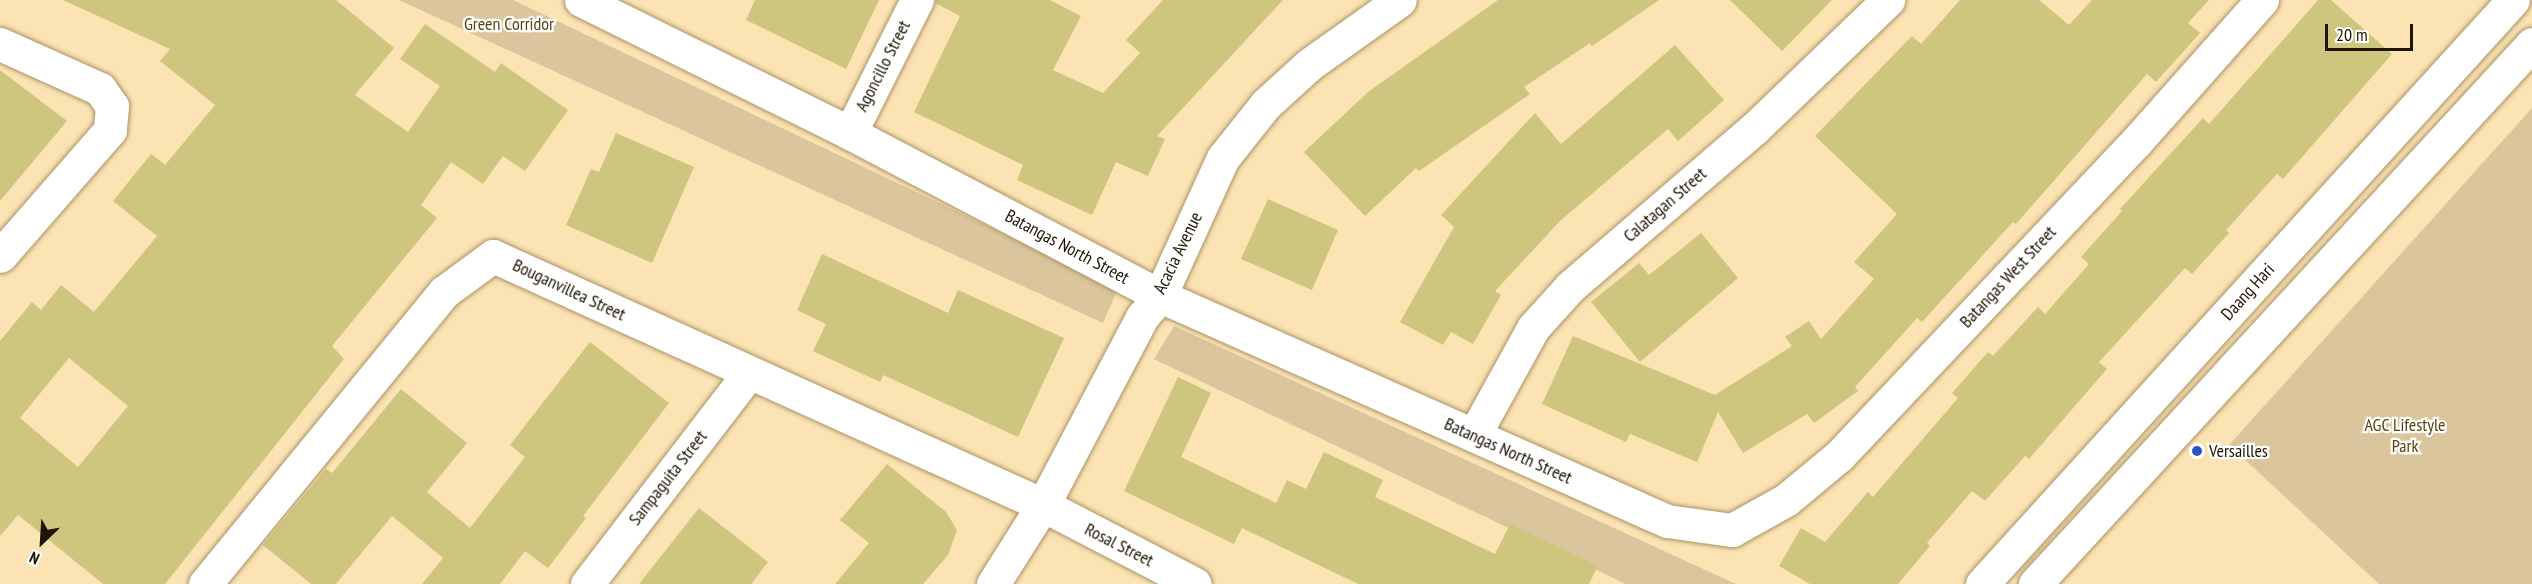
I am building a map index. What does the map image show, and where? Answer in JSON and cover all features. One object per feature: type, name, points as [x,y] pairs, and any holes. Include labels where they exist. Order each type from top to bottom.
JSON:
[{"type":"street","name":"Batangas North Street","points":[[581,0],[850,133],[1160,296],[1667,521],[1732,530]]},
{"type":"street","name":"Agoncillo Street","points":[[850,133],[917,0]]},
{"type":"street","name":"Acacia Avenue","points":[[993,584],[1044,506],[1142,317],[1160,296],[1223,158],[1266,104],[1310,64],[1400,0]]},
{"type":"street","name":"Calatagan Street","points":[[1474,435],[1533,328],[1570,287],[1755,128],[1888,0]]},
{"type":"street","name":"Batangas West Street","points":[[1732,530],[1786,501],[1839,456],[2136,142],[2262,0]]},
{"type":"street","name":"Daang Hari","points":[[1993,580],[2513,0]]},
{"type":"street","points":[[0,44],[100,89],[112,106],[110,130],[0,256]]},
{"type":"street","points":[[2034,584],[2532,44]]},
{"type":"street","name":"Bouganvillea Street","points":[[205,584],[444,292],[493,256],[1044,506]]},
{"type":"street","name":"Sampaguita Street","points":[[587,584],[749,373]]},
{"type":"street","name":"Rosal Street","points":[[1044,506],[1195,584]]},
{"type":"green space","name":"Green Corridor","points":[[399,0],[513,0],[1118,288],[1103,323]]},
{"type":"green space","name":"AGC Lifestyle Park","points":[[2532,108],[2532,584],[2379,584],[2229,445]]},
{"type":"green space","points":[[1174,326],[1736,584],[1626,584],[1154,359]]},
{"type":"building","points":[[63,0],[336,0],[394,48],[355,95],[408,132],[440,86],[400,59],[425,24],[495,72],[501,63],[568,110],[525,171],[503,156],[483,184],[451,162],[421,205],[437,218],[332,346],[344,359],[165,584],[103,584],[18,515],[0,536],[0,341],[32,302],[41,310],[61,285],[94,312],[157,236],[113,201],[151,154],[165,165],[215,105],[160,61],[170,49]],"holes":[[[69,358],[128,406],[78,467],[20,418]]]},
{"type":"building","points":[[755,0],[879,0],[846,69],[746,20]]},
{"type":"building","points":[[936,0],[1050,0],[1081,16],[1053,70],[1103,93],[1140,53],[1126,40],[1163,0],[1283,0],[1157,136],[1165,139],[1148,176],[1116,162],[1092,215],[1017,180],[1023,165],[914,112],[960,16],[935,3]]},
{"type":"building","points":[[1498,0],[1659,0],[1592,46],[1590,43],[1524,87],[1530,94],[1419,171],[1416,168],[1365,216],[1304,152],[1368,92]]},
{"type":"building","points":[[1730,0],[1832,0],[1782,51]]},
{"type":"building","points":[[1960,0],[2039,0],[2069,25],[2092,0],[2209,0],[2188,23],[2200,33],[2156,82],[2147,74],[2016,224],[2013,222],[1922,322],[1917,318],[1855,387],[1858,391],[1814,423],[1807,414],[1743,453],[1718,412],[1697,462],[1630,434],[1626,442],[1542,404],[1573,336],[1715,395],[1792,346],[1785,337],[1809,321],[1821,339],[1874,279],[1854,262],[1897,214],[1815,136],[1912,36],[1921,44]]},
{"type":"building","points":[[2318,0],[2331,0],[2392,54],[2283,179],[2277,174],[2226,230],[2229,233],[2192,274],[2185,268],[2099,362],[2107,369],[2029,459],[2025,456],[1985,501],[1972,491],[1927,543],[1930,546],[1898,584],[1810,584],[1779,566],[1801,528],[1825,542],[1868,492],[1873,497],[1958,398],[1952,393],[1988,352],[1993,356],[2038,307],[2045,314],[2089,264],[2081,257],[2122,211],[2120,209],[2203,118],[2209,124]]},
{"type":"building","points":[[1675,45],[1724,100],[1678,141],[1668,129],[1560,221],[1495,291],[1501,295],[1473,344],[1451,332],[1443,345],[1400,322],[1454,227],[1441,215],[1535,113],[1561,144]]},
{"type":"building","points":[[0,70],[67,121],[0,201]]},
{"type":"building","points":[[616,133],[694,167],[652,263],[566,225],[591,169],[599,172]]},
{"type":"building","points":[[1268,199],[1338,230],[1312,290],[1241,259]]},
{"type":"building","points":[[1701,233],[1738,278],[1640,362],[1591,302],[1639,263],[1649,275]]},
{"type":"building","points":[[822,254],[948,313],[958,290],[1064,338],[1018,437],[883,375],[880,382],[813,351],[826,324],[797,310]]},
{"type":"building","points":[[590,342],[669,403],[583,516],[586,518],[548,568],[525,551],[500,584],[422,584],[443,558],[392,516],[336,584],[311,584],[263,545],[326,469],[332,473],[401,389],[467,443],[427,492],[470,528],[525,457],[510,445]]},
{"type":"building","points":[[1178,377],[1211,393],[1181,457],[1276,503],[1287,480],[1306,489],[1324,452],[1383,480],[1375,497],[1495,554],[1510,524],[1598,566],[1589,584],[1358,584],[1242,528],[1234,544],[1124,491]]},
{"type":"building","points":[[887,464],[946,512],[957,530],[948,555],[923,584],[835,584],[869,543],[840,520]]},
{"type":"building","points":[[699,508],[768,562],[751,584],[639,584]]},
{"type":"place","name":"Versailles","points":[[2197,451]]}]
